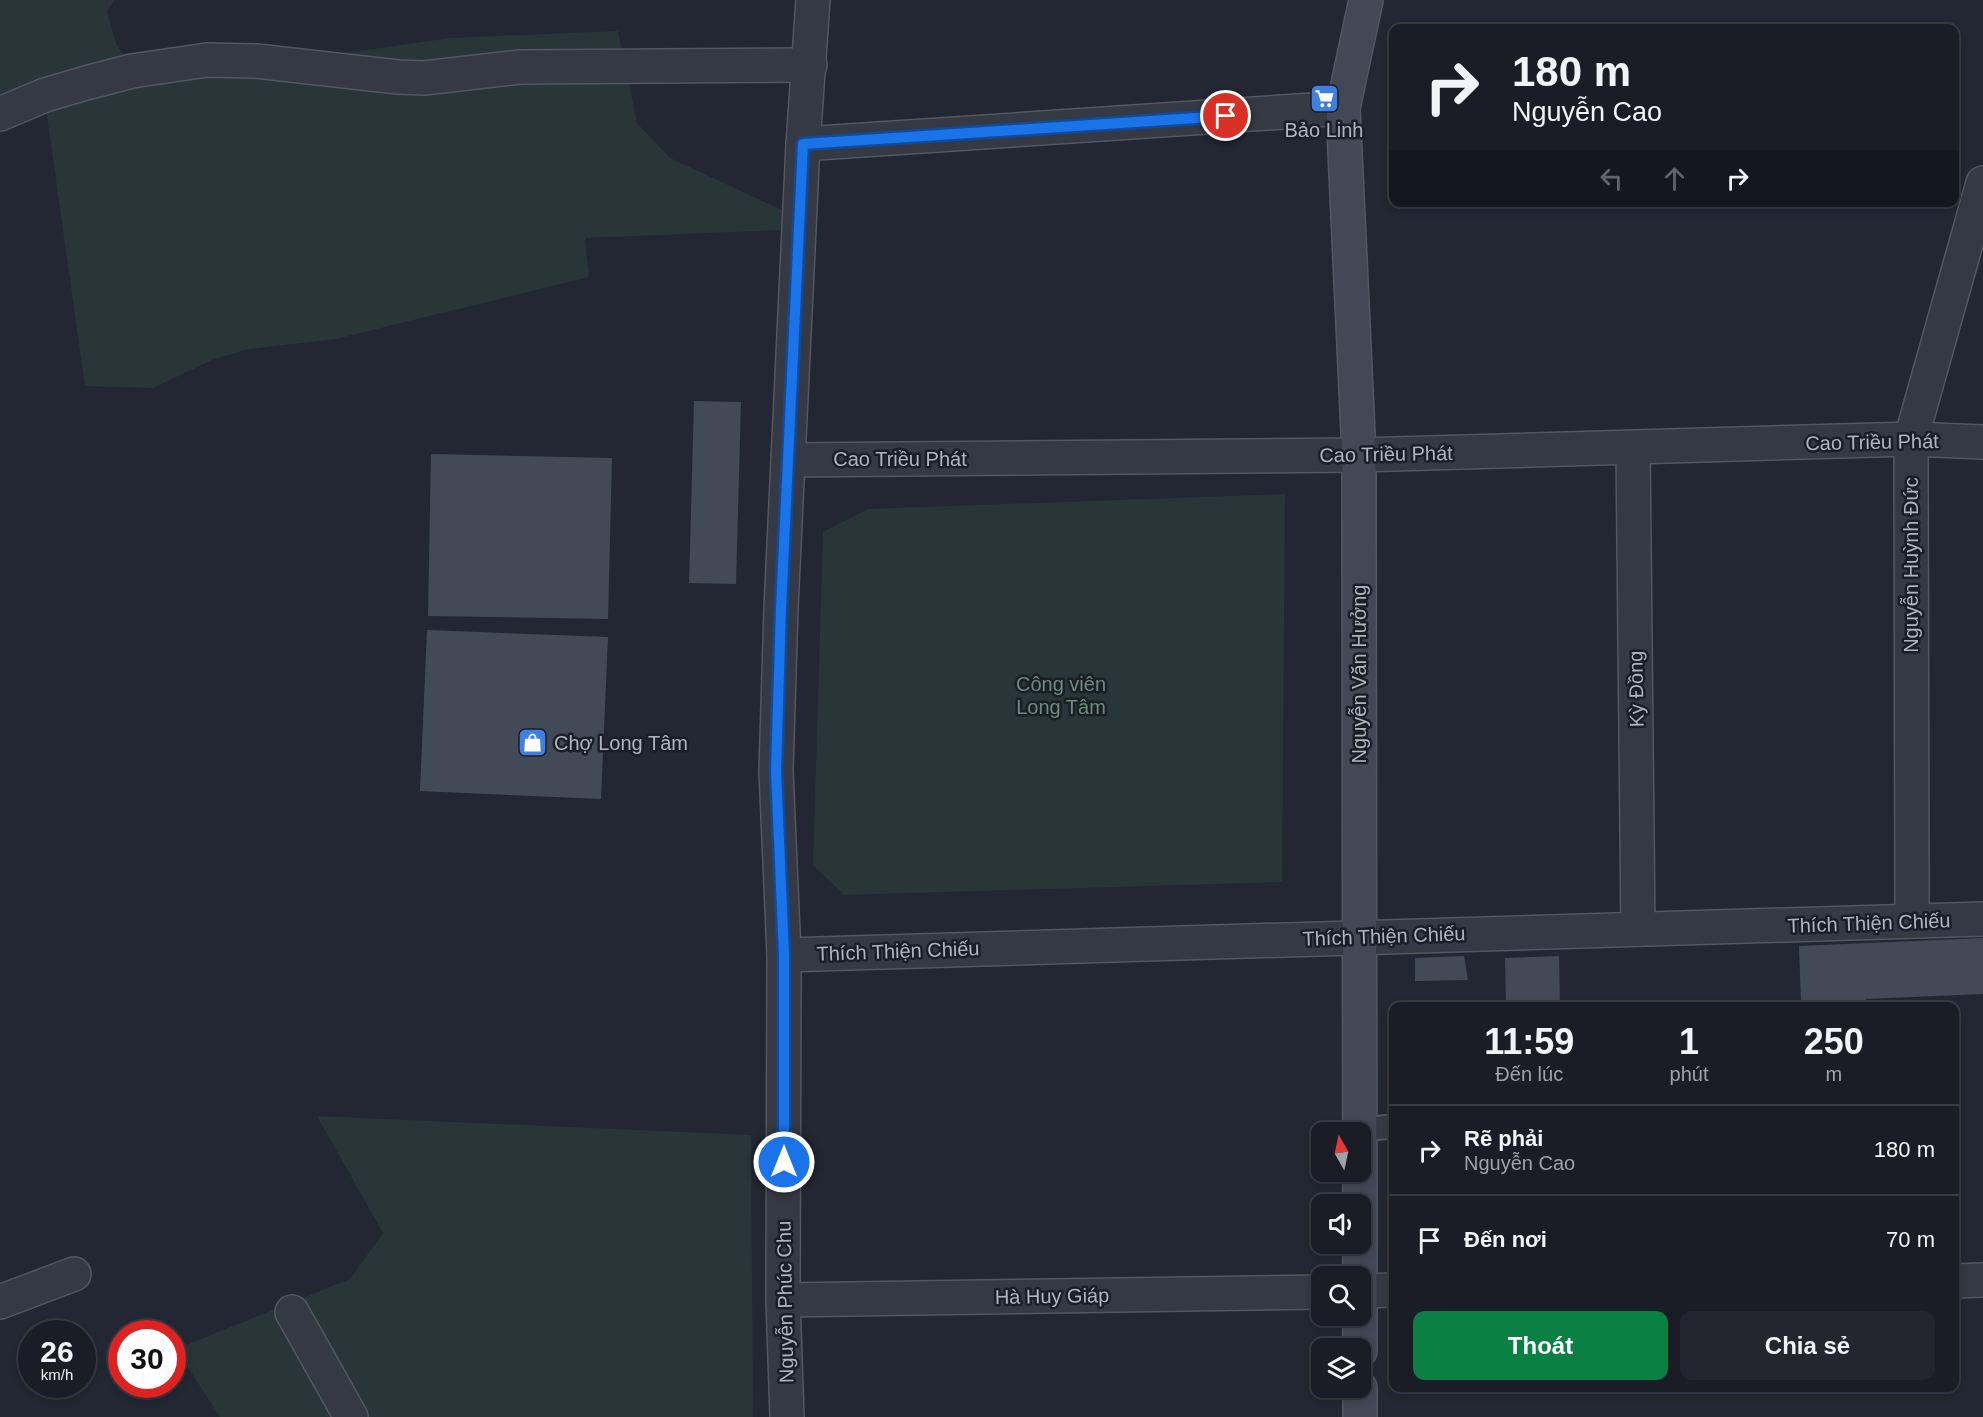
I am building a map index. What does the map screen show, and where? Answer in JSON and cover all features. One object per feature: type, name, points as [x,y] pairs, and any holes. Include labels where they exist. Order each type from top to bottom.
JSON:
[{"type":"street","name":"Nguyễn Phúc Chu","points":[[787,1417],[783,1300],[784,955],[776,771],[803,144],[813,0]]},
{"type":"street","name":"Nguyễn Văn Hưởng","points":[[1361,1122],[1359,455],[1343,108],[1366,0]]},
{"type":"street","points":[[0,114],[45,95],[98,80],[175,63],[207,60],[256,61],[406,77],[520,67],[810,65]]},
{"type":"street","points":[[803,144],[1343,108]]},
{"type":"street","name":"Nguyễn Huỳnh Đức","points":[[1912,921],[1911,439],[1983,183]]},
{"type":"street","name":"Cao Triều Phát","points":[[788,460],[1359,455],[1911,439],[1983,442]]},
{"type":"street","name":"Kỳ Đồng","points":[[1633,448],[1638,929]]},
{"type":"street","name":"Thích Thiện Chiếu","points":[[784,955],[1983,919]]},
{"type":"street","name":"Nguyễn Văn Hưởng","points":[[1361,1182],[1361,1266]]},
{"type":"street","points":[[0,1302],[74,1275]]},
{"type":"street","points":[[1959,1281],[1983,1280]]},
{"type":"street","points":[[1371,1291],[1389,1290]]},
{"type":"street","name":"Hà Huy Giáp","points":[[783,1300],[1311,1292]]},
{"type":"street","points":[[292,1312],[351,1417]]},
{"type":"street","points":[[1360,1398],[1360,1417]]},
{"type":"lane","points":[[1371,1129],[1389,1127]]},
{"type":"green space","points":[[0,0],[114,0],[107,11],[116,44],[143,82],[450,38],[618,31],[637,123],[670,158],[784,211],[780,230],[585,238],[589,277],[336,339],[249,349],[212,360],[153,388],[85,386],[46,109],[0,97]]},
{"type":"green space","name":"Công viên Long Tâm","points":[[1285,494],[1282,882],[844,895],[813,865],[823,532],[868,509]]},
{"type":"green space","points":[[317,1116],[751,1135],[753,1417],[220,1417],[186,1364],[186,1345],[350,1279],[383,1233]]},
{"type":"building","points":[[694,401],[741,402],[736,584],[689,583]]},
{"type":"building","points":[[431,454],[612,458],[608,619],[428,616]]},
{"type":"building","points":[[427,630],[608,637],[601,799],[420,791]]},
{"type":"building","points":[[1983,938],[1983,994],[1866,999],[1866,1002],[1845,1002],[1845,1000],[1801,1002],[1799,946]]},
{"type":"building","points":[[1464,956],[1468,980],[1415,981],[1415,958]]},
{"type":"building","points":[[1559,956],[1560,1002],[1506,1002],[1505,958]]},
{"type":"place","name":"Bảo Linh","points":[[1324,99]]},
{"type":"place","name":"Chợ Long Tâm","points":[[533,743]]},
{"type":"route","points":[[784,1162],[784,955],[776,771],[781,608],[803,144],[1226,116]]}]
